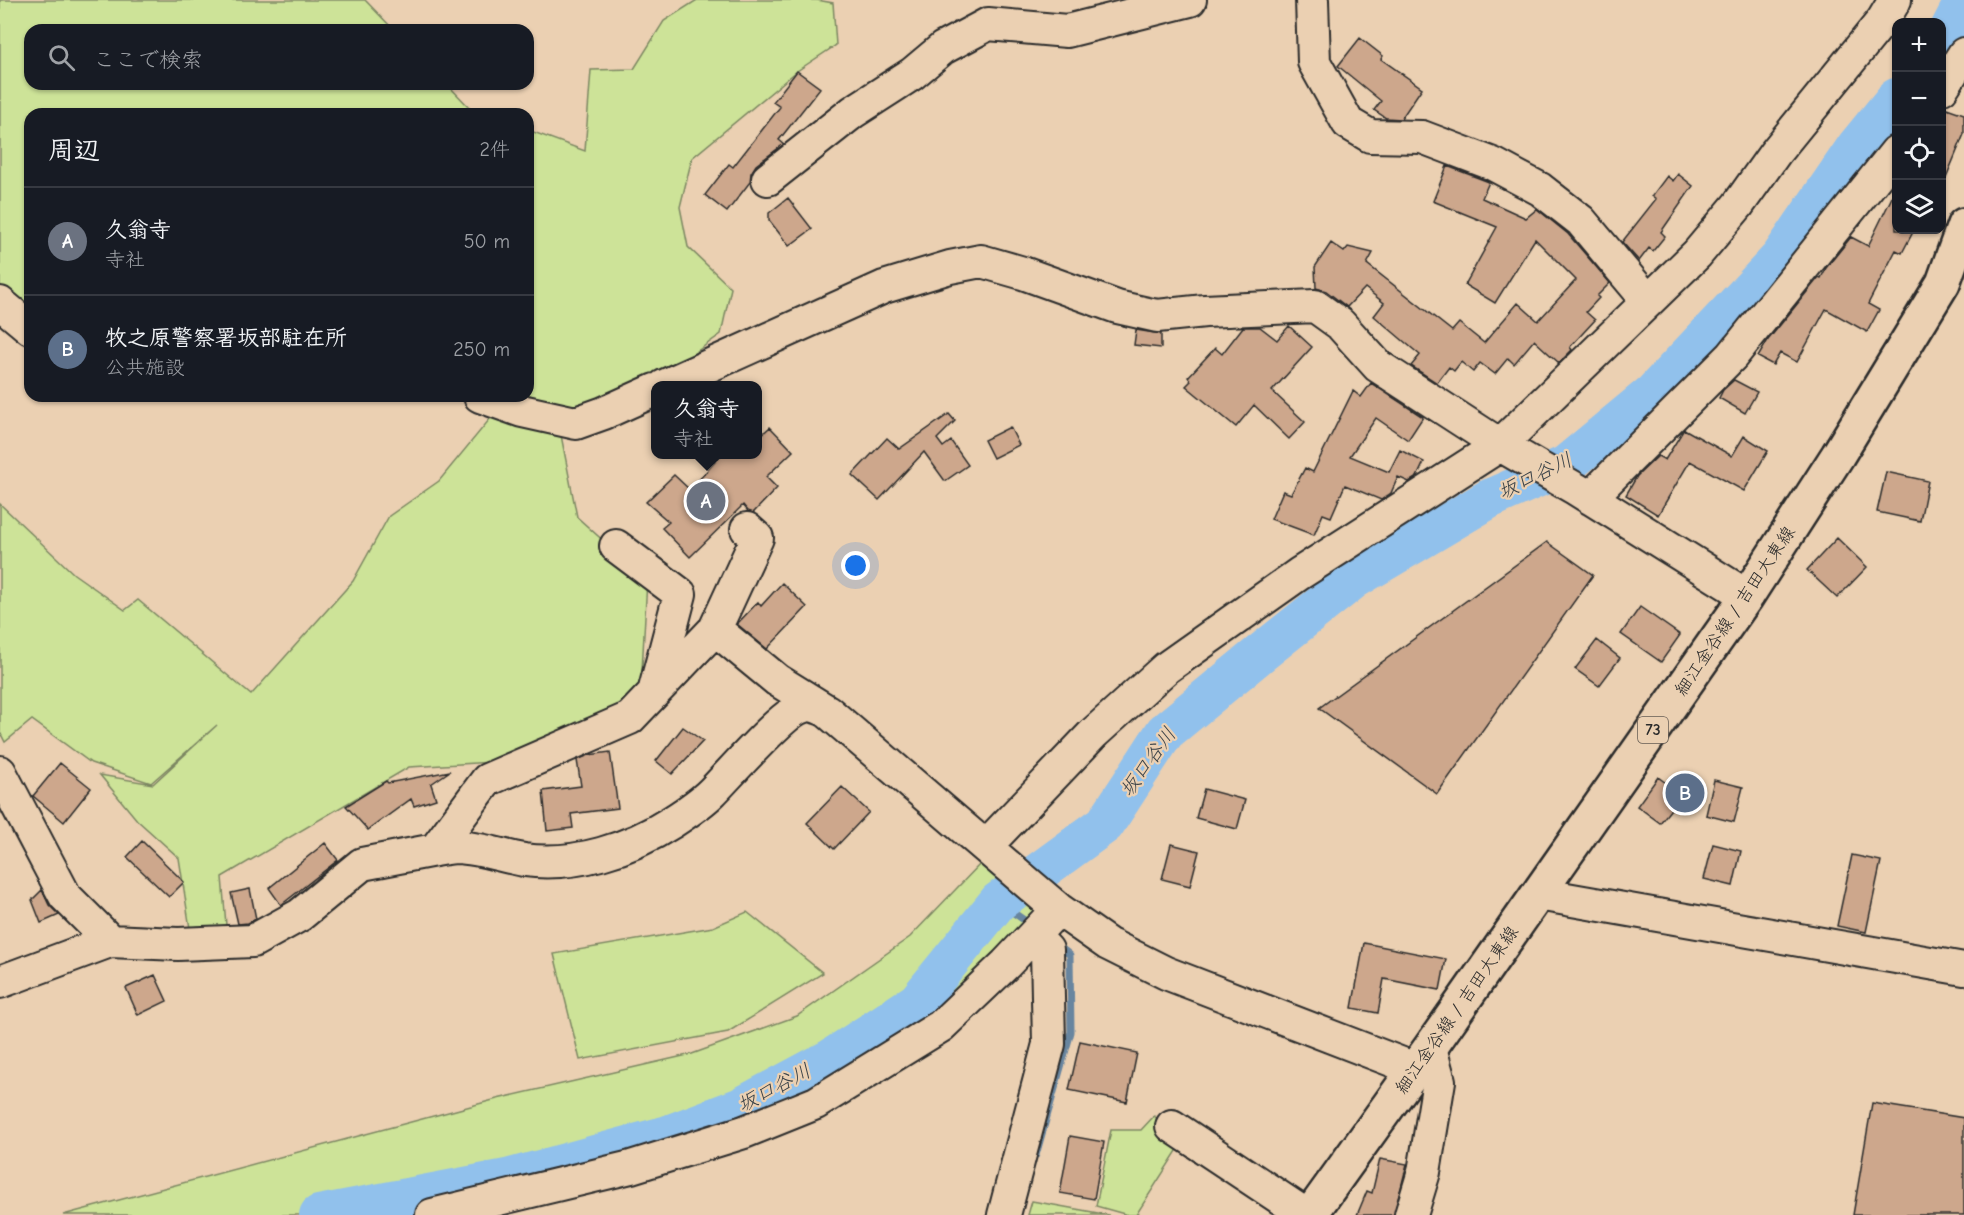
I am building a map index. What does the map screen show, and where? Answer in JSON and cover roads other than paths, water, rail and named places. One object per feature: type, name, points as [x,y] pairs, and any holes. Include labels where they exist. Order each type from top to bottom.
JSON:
[{"type":"main road","name":"細江金谷線 / 吉田大東線","points":[[1308,1215],[1423,1059],[1747,596],[1845,445],[1943,284],[1964,225]]},
{"type":"street","points":[[768,179],[853,112],[912,74],[944,48],[988,24],[1067,31],[1190,0]]},
{"type":"street","points":[[1312,0],[1314,62],[1348,123],[1370,136],[1422,136],[1493,164],[1540,189],[1581,221],[1648,302]]},
{"type":"street","points":[[990,849],[1094,733],[1166,668],[1299,574],[1500,445],[1697,254],[1883,20],[1895,0]]},
{"type":"street","points":[[1946,81],[1964,54]]},
{"type":"street","points":[[1583,493],[1732,356],[1892,157]]},
{"type":"street","points":[[675,381],[884,287],[950,267],[981,261],[1023,273],[1118,307],[1157,316],[1205,311],[1315,306],[1340,324],[1378,366],[1500,445],[1583,493],[1747,596]]},
{"type":"street","points":[[0,303],[24,323]]},
{"type":"street","points":[[497,402],[522,411],[576,423],[651,392]]},
{"type":"street","points":[[435,850],[487,780],[630,718],[715,629],[757,538],[747,529]]},
{"type":"street","points":[[616,546],[681,594],[654,692]]},
{"type":"street","points":[[715,629],[777,680],[827,711],[1053,904],[1108,944],[1166,973],[1423,1059],[1438,1081],[1424,1172],[1411,1215]]},
{"type":"street","points":[[0,982],[110,941],[178,944],[253,941],[300,915],[362,864],[457,847],[526,860],[549,861],[573,859],[621,848],[644,838],[689,812],[710,794],[788,714],[805,705],[827,711]]},
{"type":"street","points":[[0,772],[65,896],[110,941]]},
{"type":"street","points":[[1538,894],[1964,969]]},
{"type":"street","points":[[432,1215],[631,1167],[744,1132],[816,1103],[941,1026],[1034,936],[1053,904]]},
{"type":"street","points":[[1004,1215],[1049,1044],[1047,950],[1034,936]]},
{"type":"street","points":[[1172,1126],[1308,1215]]},
{"type":"waterway","name":"坂口谷川","points":[[1946,35],[1964,2]]},
{"type":"waterway","name":"坂口谷川","points":[[319,1215],[507,1179],[668,1135],[739,1108],[832,1058],[917,1002],[998,902],[1105,824],[1165,732],[1354,579],[1489,499],[1566,465],[1653,393],[1780,258],[1856,147],[1892,103]]},
{"type":"waterway","points":[[998,902],[1024,920]]},
{"type":"waterway","points":[[1036,1155],[1071,1032],[1070,955],[1056,944]]},
{"type":"place","name":"久翁寺","points":[[706,501]]},
{"type":"place","name":"牧之原警察署坂部駐在所","points":[[1685,793]]}]
